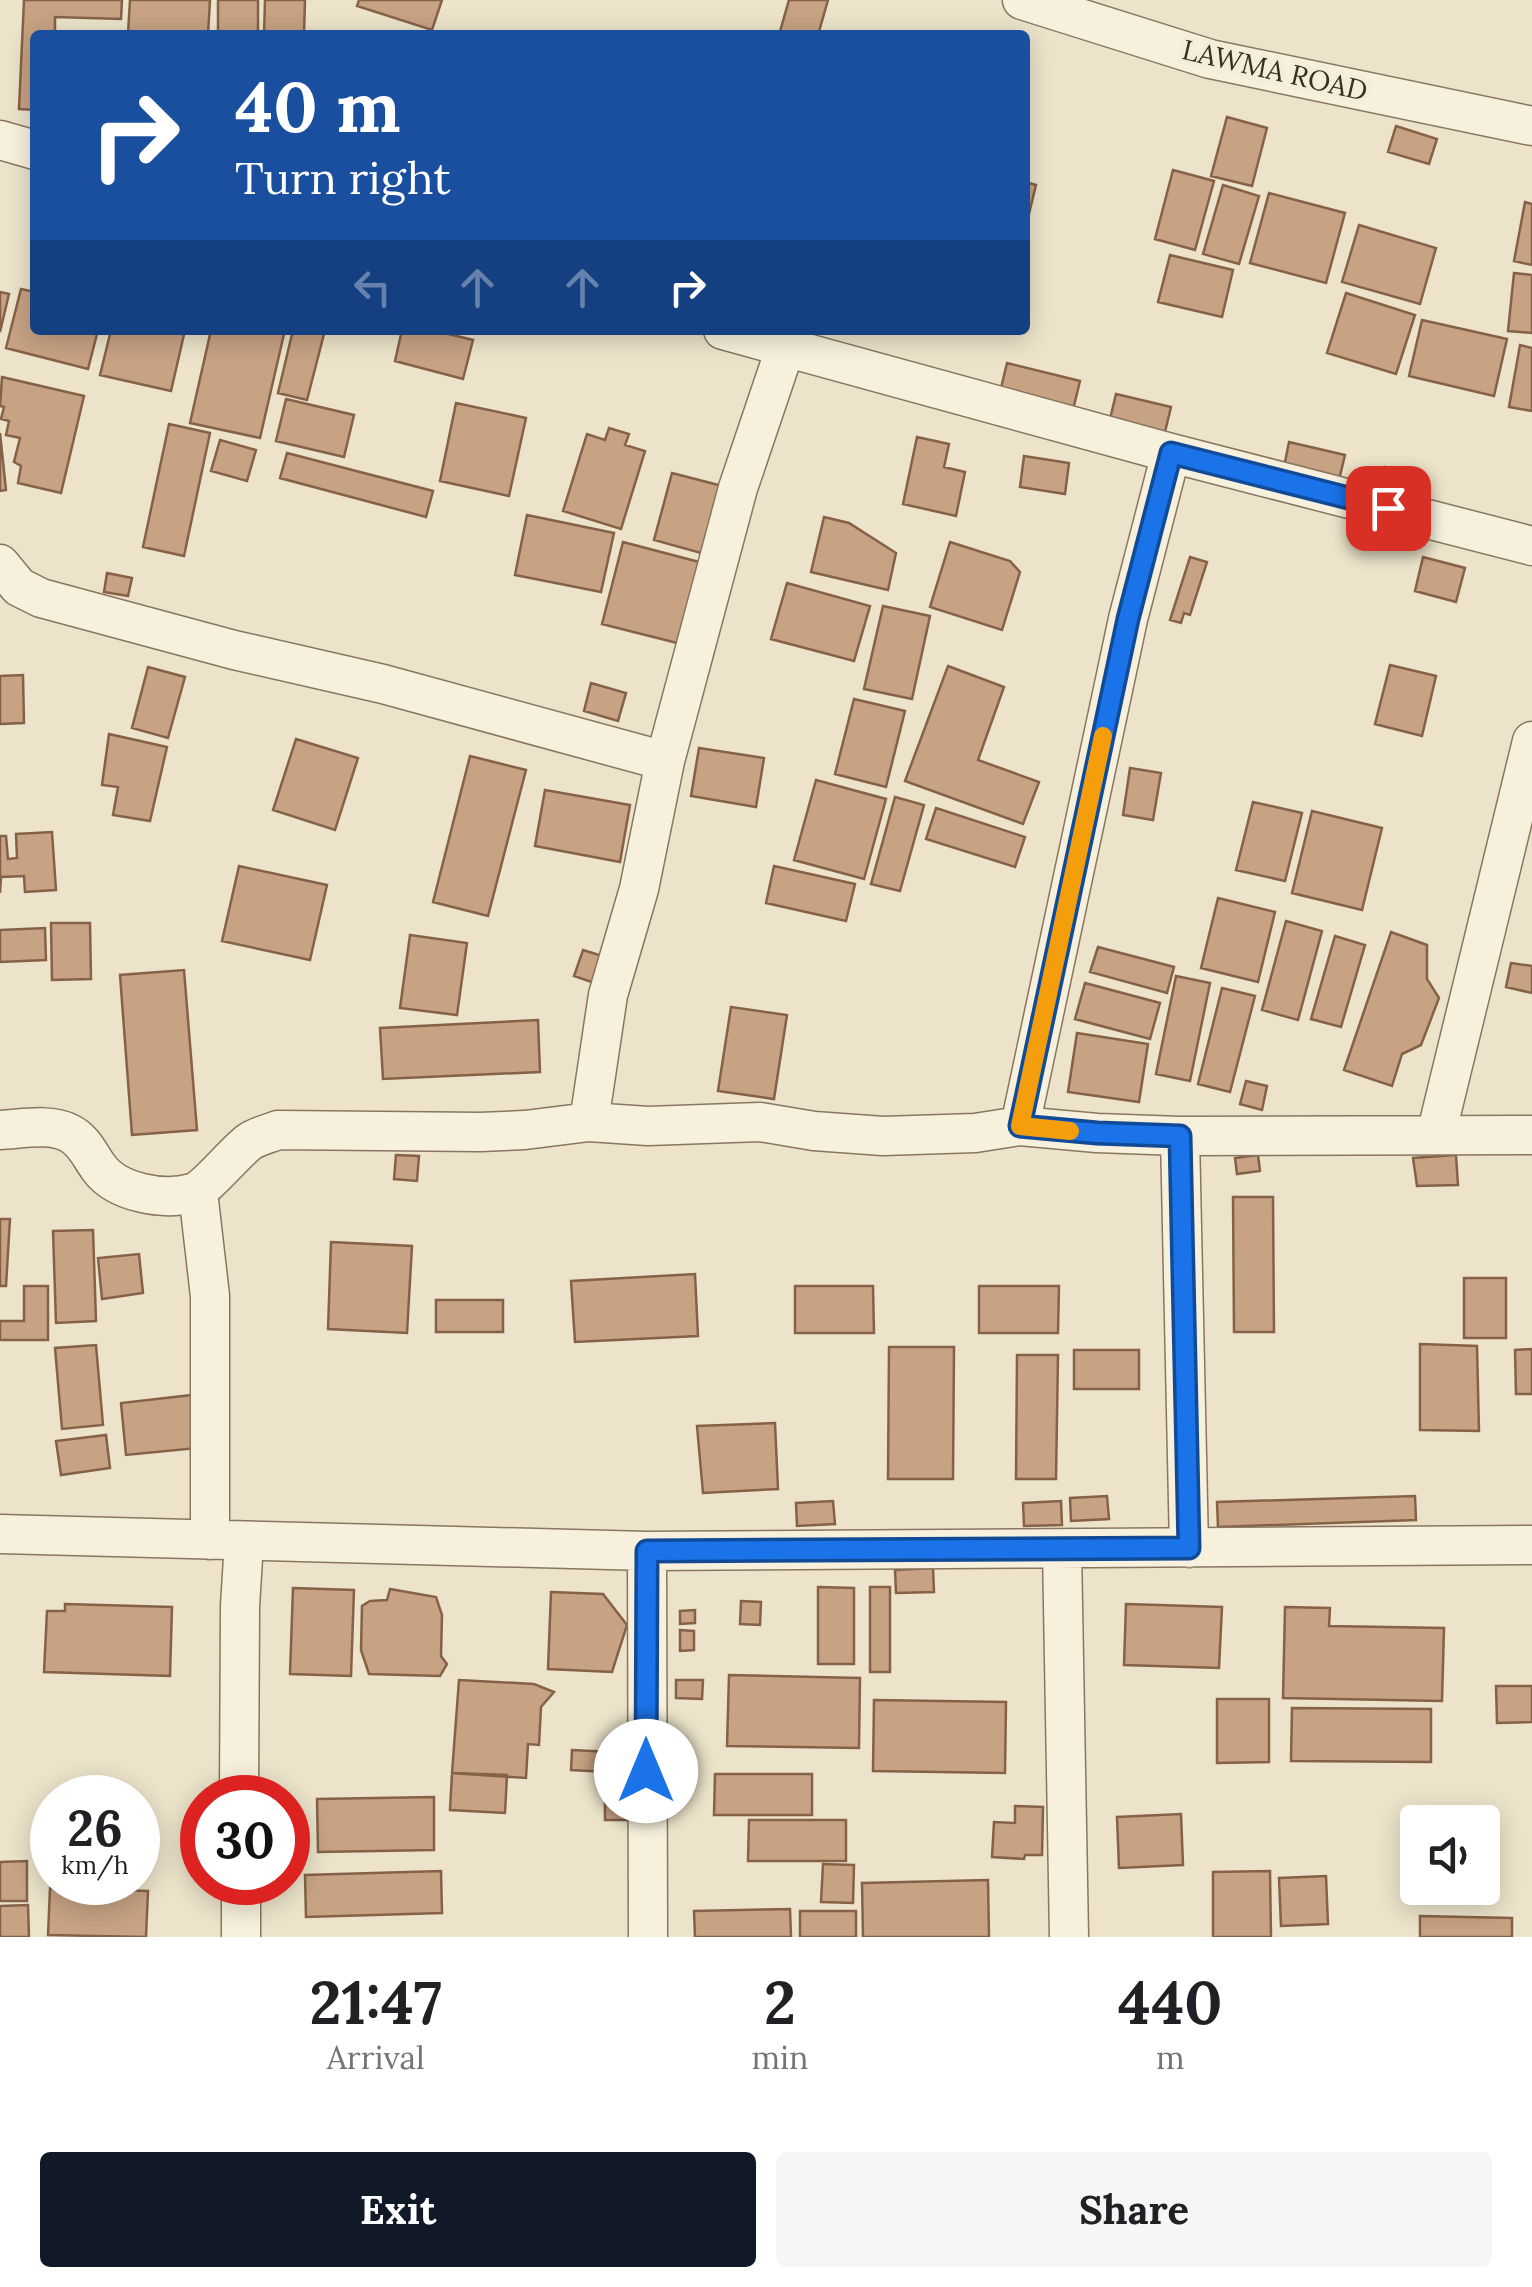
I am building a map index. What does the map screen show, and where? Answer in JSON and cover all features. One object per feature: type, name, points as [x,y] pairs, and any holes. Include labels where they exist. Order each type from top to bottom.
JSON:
[{"type":"street","name":"LAWMA ROAD","points":[[1022,0],[1210,58],[1532,126]]},
{"type":"street","points":[[0,140],[30,149]]},
{"type":"street","points":[[743,335],[1171,453],[1532,546]]},
{"type":"street","points":[[589,1122],[608,994],[639,890],[666,761],[738,488],[786,346]]},
{"type":"street","points":[[1020,1126],[1128,619],[1171,453]]},
{"type":"street","points":[[0,564],[20,586],[41,598],[234,650],[384,684],[666,761]]},
{"type":"street","points":[[1436,1136],[1532,741]]},
{"type":"street","points":[[0,1130],[46,1128],[71,1133],[101,1172],[124,1186],[172,1198],[198,1192],[254,1138],[278,1130],[480,1132],[589,1122],[648,1126],[760,1122],[882,1136],[975,1133],[1020,1126],[1180,1136],[1532,1135]]},
{"type":"street","points":[[1180,1136],[1189,1548]]},
{"type":"street","points":[[198,1192],[210,1296],[227,1541],[240,1606],[239,1775]]},
{"type":"street","points":[[0,1534],[647,1551],[1532,1545]]},
{"type":"street","points":[[1062,1549],[1069,1937]]},
{"type":"street","points":[[647,1551],[648,1937]]},
{"type":"street","points":[[241,1905],[242,1937]]},
{"type":"building","points":[[24,0],[122,0],[121,19],[55,17],[55,30],[30,30],[30,110],[19,109]]},
{"type":"building","points":[[130,0],[210,0],[208,30],[128,30]]},
{"type":"building","points":[[218,0],[258,0],[258,30],[218,30]]},
{"type":"building","points":[[265,0],[305,0],[304,30],[264,30]]},
{"type":"building","points":[[359,0],[442,0],[432,30],[357,6]]},
{"type":"building","points":[[789,0],[828,0],[819,30],[780,30]]},
{"type":"building","points":[[1227,117],[1267,128],[1252,186],[1211,176]]},
{"type":"building","points":[[1396,126],[1437,139],[1429,164],[1388,152]]},
{"type":"building","points":[[1173,170],[1214,181],[1195,250],[1155,239]]},
{"type":"building","points":[[1030,183],[1036,185],[1030,210]]},
{"type":"building","points":[[1223,185],[1259,196],[1239,264],[1203,254]]},
{"type":"building","points":[[1269,193],[1345,213],[1326,283],[1250,263]]},
{"type":"building","points":[[1525,202],[1532,204],[1532,265],[1514,261]]},
{"type":"building","points":[[1359,225],[1436,248],[1420,304],[1342,282]]},
{"type":"building","points":[[1170,255],[1233,270],[1222,317],[1158,302]]},
{"type":"building","points":[[1514,273],[1532,275],[1532,333],[1508,331]]},
{"type":"building","points":[[21,289],[30,291],[30,335],[97,335],[88,369],[6,348]]},
{"type":"building","points":[[0,292],[9,294],[0,332]]},
{"type":"building","points":[[1346,293],[1415,315],[1396,374],[1327,353]]},
{"type":"building","points":[[1422,320],[1507,339],[1494,396],[1409,376]]},
{"type":"building","points":[[110,335],[184,335],[171,391],[100,375]]},
{"type":"building","points":[[210,335],[284,335],[260,438],[190,423]]},
{"type":"building","points":[[292,335],[324,335],[307,400],[278,393]]},
{"type":"building","points":[[401,335],[452,335],[473,340],[463,379],[395,361]]},
{"type":"building","points":[[1520,345],[1532,348],[1532,411],[1509,407]]},
{"type":"building","points":[[1007,363],[1080,381],[1073,410],[1000,392]]},
{"type":"building","points":[[2,377],[84,396],[61,493],[18,483],[21,466],[14,462],[20,438],[6,435],[9,421],[1,419]]},
{"type":"building","points":[[1116,394],[1171,407],[1165,432],[1110,419]]},
{"type":"building","points":[[286,399],[354,415],[344,457],[276,441]]},
{"type":"building","points":[[456,403],[526,418],[509,496],[440,481]]},
{"type":"building","points":[[169,424],[210,433],[184,556],[143,547]]},
{"type":"building","points":[[609,428],[629,434],[625,445],[645,451],[621,529],[563,511],[587,434],[605,440]]},
{"type":"building","points":[[0,433],[6,490],[0,491]]},
{"type":"building","points":[[917,437],[949,444],[944,467],[965,472],[956,516],[903,504]]},
{"type":"building","points":[[220,440],[256,450],[247,481],[211,471]]},
{"type":"building","points":[[1289,442],[1345,455],[1339,480],[1284,467]]},
{"type":"building","points":[[287,453],[433,491],[426,517],[280,478]]},
{"type":"building","points":[[1024,456],[1069,463],[1065,494],[1020,487]]},
{"type":"building","points":[[1385,467],[1418,476],[1411,500],[1379,492]]},
{"type":"building","points":[[672,473],[726,487],[708,555],[654,540]]},
{"type":"building","points":[[527,515],[614,533],[601,592],[515,575]]},
{"type":"building","points":[[824,517],[849,523],[896,553],[888,590],[811,572]]},
{"type":"building","points":[[623,542],[699,562],[677,643],[602,624]]},
{"type":"building","points":[[950,542],[1010,561],[1020,572],[1002,630],[930,607]]},
{"type":"building","points":[[1190,557],[1207,562],[1190,615],[1184,613],[1181,623],[1170,620]]},
{"type":"building","points":[[1423,557],[1465,568],[1456,602],[1415,591]]},
{"type":"building","points":[[107,573],[132,578],[128,596],[104,592]]},
{"type":"building","points":[[787,583],[870,606],[854,661],[771,639]]},
{"type":"building","points":[[883,606],[930,616],[912,699],[864,689]]},
{"type":"building","points":[[1390,665],[1436,676],[1422,736],[1375,724]]},
{"type":"building","points":[[948,666],[1004,687],[978,760],[1039,782],[1023,824],[905,781]]},
{"type":"building","points":[[148,667],[185,677],[168,738],[132,728]]},
{"type":"building","points":[[23,675],[24,723],[0,724],[0,676]]},
{"type":"building","points":[[591,683],[626,693],[618,721],[584,711]]},
{"type":"building","points":[[854,699],[905,711],[886,787],[835,774]]},
{"type":"building","points":[[109,734],[167,747],[150,821],[113,815],[118,787],[102,785]]},
{"type":"building","points":[[296,739],[358,758],[335,830],[273,810]]},
{"type":"building","points":[[699,748],[764,758],[756,807],[691,796]]},
{"type":"building","points":[[470,756],[526,770],[488,916],[433,902]]},
{"type":"building","points":[[1130,768],[1161,773],[1153,820],[1123,815]]},
{"type":"building","points":[[816,780],[886,799],[864,879],[794,860]]},
{"type":"building","points":[[545,790],[630,805],[620,862],[535,846]]},
{"type":"building","points":[[895,797],[924,805],[900,891],[871,884]]},
{"type":"building","points":[[1253,802],[1302,813],[1285,881],[1236,870]]},
{"type":"building","points":[[936,808],[1025,837],[1015,867],[926,839]]},
{"type":"building","points":[[1312,811],[1382,828],[1362,910],[1292,893]]},
{"type":"building","points":[[52,832],[56,890],[25,892],[24,876],[1,877],[0,893],[0,836],[6,836],[8,859],[17,858],[16,834]]},
{"type":"building","points":[[239,866],[327,885],[310,960],[222,941]]},
{"type":"building","points":[[774,866],[855,884],[846,921],[766,903]]},
{"type":"building","points":[[1218,898],[1275,912],[1258,982],[1201,968]]},
{"type":"building","points":[[1286,921],[1322,931],[1298,1020],[1262,1010]]},
{"type":"building","points":[[51,923],[90,923],[91,979],[52,980]]},
{"type":"building","points":[[45,928],[46,960],[0,962],[0,930]]},
{"type":"building","points":[[1391,932],[1427,945],[1427,979],[1439,998],[1421,1045],[1402,1054],[1392,1086],[1344,1070]]},
{"type":"building","points":[[410,935],[467,943],[457,1015],[400,1008]]},
{"type":"building","points":[[1335,936],[1365,945],[1341,1027],[1311,1019]]},
{"type":"building","points":[[1098,947],[1174,967],[1167,993],[1090,972]]},
{"type":"building","points":[[583,950],[609,958],[600,985],[574,976]]},
{"type":"building","points":[[1511,963],[1532,966],[1532,993],[1506,987]]},
{"type":"building","points":[[184,970],[197,1130],[132,1135],[120,975]]},
{"type":"building","points":[[1176,976],[1210,983],[1190,1081],[1156,1074]]},
{"type":"building","points":[[1085,983],[1160,1003],[1150,1039],[1075,1019]]},
{"type":"building","points":[[1222,988],[1255,996],[1230,1092],[1198,1084]]},
{"type":"building","points":[[731,1007],[787,1015],[774,1099],[718,1091]]},
{"type":"building","points":[[538,1020],[540,1072],[383,1079],[380,1028]]},
{"type":"building","points":[[1077,1033],[1148,1044],[1139,1102],[1068,1092]]},
{"type":"building","points":[[1246,1081],[1267,1086],[1262,1110],[1240,1104]]},
{"type":"building","points":[[396,1155],[419,1156],[417,1181],[394,1179]]},
{"type":"building","points":[[1258,1155],[1260,1171],[1237,1174],[1235,1158]]},
{"type":"building","points":[[1456,1155],[1458,1185],[1417,1186],[1413,1158]]},
{"type":"building","points":[[1233,1197],[1273,1197],[1274,1332],[1234,1332]]},
{"type":"building","points":[[0,1219],[10,1219],[6,1286],[0,1286]]},
{"type":"building","points":[[93,1230],[96,1321],[56,1323],[53,1231]]},
{"type":"building","points":[[331,1242],[412,1246],[407,1333],[328,1329]]},
{"type":"building","points":[[139,1254],[143,1293],[102,1299],[98,1258]]},
{"type":"building","points":[[695,1274],[698,1336],[575,1342],[571,1281]]},
{"type":"building","points":[[1464,1278],[1506,1278],[1506,1338],[1464,1338]]},
{"type":"building","points":[[24,1286],[48,1286],[48,1340],[0,1340],[0,1321],[24,1321]]},
{"type":"building","points":[[795,1286],[873,1286],[874,1333],[795,1333]]},
{"type":"building","points":[[979,1286],[1059,1286],[1058,1333],[979,1333]]},
{"type":"building","points":[[436,1300],[503,1300],[503,1332],[436,1332]]},
{"type":"building","points":[[1420,1344],[1477,1346],[1479,1431],[1420,1430]]},
{"type":"building","points":[[96,1345],[103,1425],[62,1429],[55,1348]]},
{"type":"building","points":[[889,1347],[954,1347],[953,1479],[888,1479]]},
{"type":"building","points":[[1532,1349],[1532,1394],[1516,1394],[1515,1350]]},
{"type":"building","points":[[1074,1350],[1139,1350],[1139,1389],[1074,1389]]},
{"type":"building","points":[[1017,1355],[1058,1355],[1056,1479],[1016,1479]]},
{"type":"building","points":[[192,1395],[198,1448],[126,1455],[121,1403]]},
{"type":"building","points":[[775,1423],[778,1489],[703,1493],[697,1426]]},
{"type":"building","points":[[106,1435],[110,1468],[61,1475],[56,1441]]},
{"type":"building","points":[[1107,1496],[1109,1519],[1071,1521],[1070,1498]]},
{"type":"building","points":[[1415,1496],[1416,1520],[1218,1527],[1217,1502]]},
{"type":"building","points":[[833,1501],[835,1524],[797,1526],[796,1503]]},
{"type":"building","points":[[1061,1501],[1062,1525],[1024,1526],[1023,1503]]},
{"type":"building","points":[[933,1568],[934,1592],[896,1593],[895,1570]]},
{"type":"building","points":[[818,1587],[854,1588],[854,1664],[818,1664]]},
{"type":"building","points":[[870,1587],[890,1587],[890,1672],[870,1672]]},
{"type":"building","points":[[293,1588],[354,1590],[351,1676],[290,1674]]},
{"type":"building","points":[[390,1589],[436,1597],[442,1615],[441,1656],[447,1664],[440,1676],[369,1674],[361,1650],[362,1606],[387,1600]]},
{"type":"building","points":[[551,1592],[603,1594],[627,1625],[612,1672],[548,1669]]},
{"type":"building","points":[[741,1601],[761,1602],[760,1625],[740,1624]]},
{"type":"building","points":[[65,1604],[172,1607],[170,1676],[44,1672],[47,1611],[65,1611]]},
{"type":"building","points":[[1126,1604],[1222,1607],[1219,1668],[1124,1665]]},
{"type":"building","points":[[1285,1607],[1330,1608],[1329,1626],[1444,1628],[1442,1701],[1283,1698]]},
{"type":"building","points":[[695,1610],[695,1623],[680,1624],[680,1611]]},
{"type":"building","points":[[680,1630],[694,1631],[694,1650],[680,1651]]},
{"type":"building","points":[[729,1675],[860,1678],[859,1748],[727,1746]]},
{"type":"building","points":[[459,1680],[534,1684],[554,1692],[541,1707],[539,1745],[528,1744],[526,1778],[452,1773]]},
{"type":"building","points":[[676,1680],[703,1680],[702,1699],[676,1698]]},
{"type":"building","points":[[1496,1686],[1532,1686],[1532,1722],[1497,1723]]},
{"type":"building","points":[[1217,1699],[1269,1699],[1269,1762],[1217,1763]]},
{"type":"building","points":[[874,1700],[1006,1702],[1005,1773],[873,1771]]},
{"type":"building","points":[[1292,1708],[1431,1709],[1431,1762],[1291,1761]]},
{"type":"building","points":[[572,1750],[629,1753],[628,1773],[571,1770]]},
{"type":"building","points":[[452,1773],[507,1775],[505,1813],[450,1810]]},
{"type":"building","points":[[715,1774],[812,1774],[812,1815],[714,1815]]},
{"type":"building","points":[[434,1797],[434,1850],[318,1852],[317,1799]]},
{"type":"building","points":[[605,1798],[631,1798],[631,1820],[605,1820]]},
{"type":"building","points":[[1015,1806],[1043,1807],[1042,1855],[1025,1855],[1024,1859],[992,1857],[994,1822],[1015,1823]]},
{"type":"building","points":[[1181,1814],[1183,1865],[1119,1868],[1117,1817]]},
{"type":"building","points":[[749,1820],[846,1820],[846,1861],[748,1861]]},
{"type":"building","points":[[27,1861],[27,1901],[0,1901],[0,1862]]},
{"type":"building","points":[[823,1864],[854,1865],[853,1903],[821,1902]]},
{"type":"building","points":[[441,1871],[442,1913],[306,1917],[310,1875]]},
{"type":"building","points":[[1270,1871],[1271,1937],[1213,1937],[1213,1872]]},
{"type":"building","points":[[1326,1876],[1328,1924],[1281,1926],[1279,1878]]},
{"type":"building","points":[[988,1880],[989,1937],[863,1937],[862,1883]]},
{"type":"building","points":[[28,1905],[29,1937],[0,1937],[0,1906]]},
{"type":"building","points":[[49,1905],[147,1905],[146,1937],[48,1935]]},
{"type":"building","points":[[790,1909],[791,1937],[695,1937],[694,1911]]},
{"type":"building","points":[[800,1911],[856,1911],[856,1937],[800,1937]]},
{"type":"building","points":[[1420,1916],[1512,1918],[1512,1937],[1420,1937]]},
{"type":"slow traffic","points":[[1070,1131],[1020,1126],[1103,736]]},
{"type":"route","points":[[646,1771],[647,1551],[1189,1548],[1180,1136],[1020,1126],[1128,619],[1171,453],[1388,508]]}]
